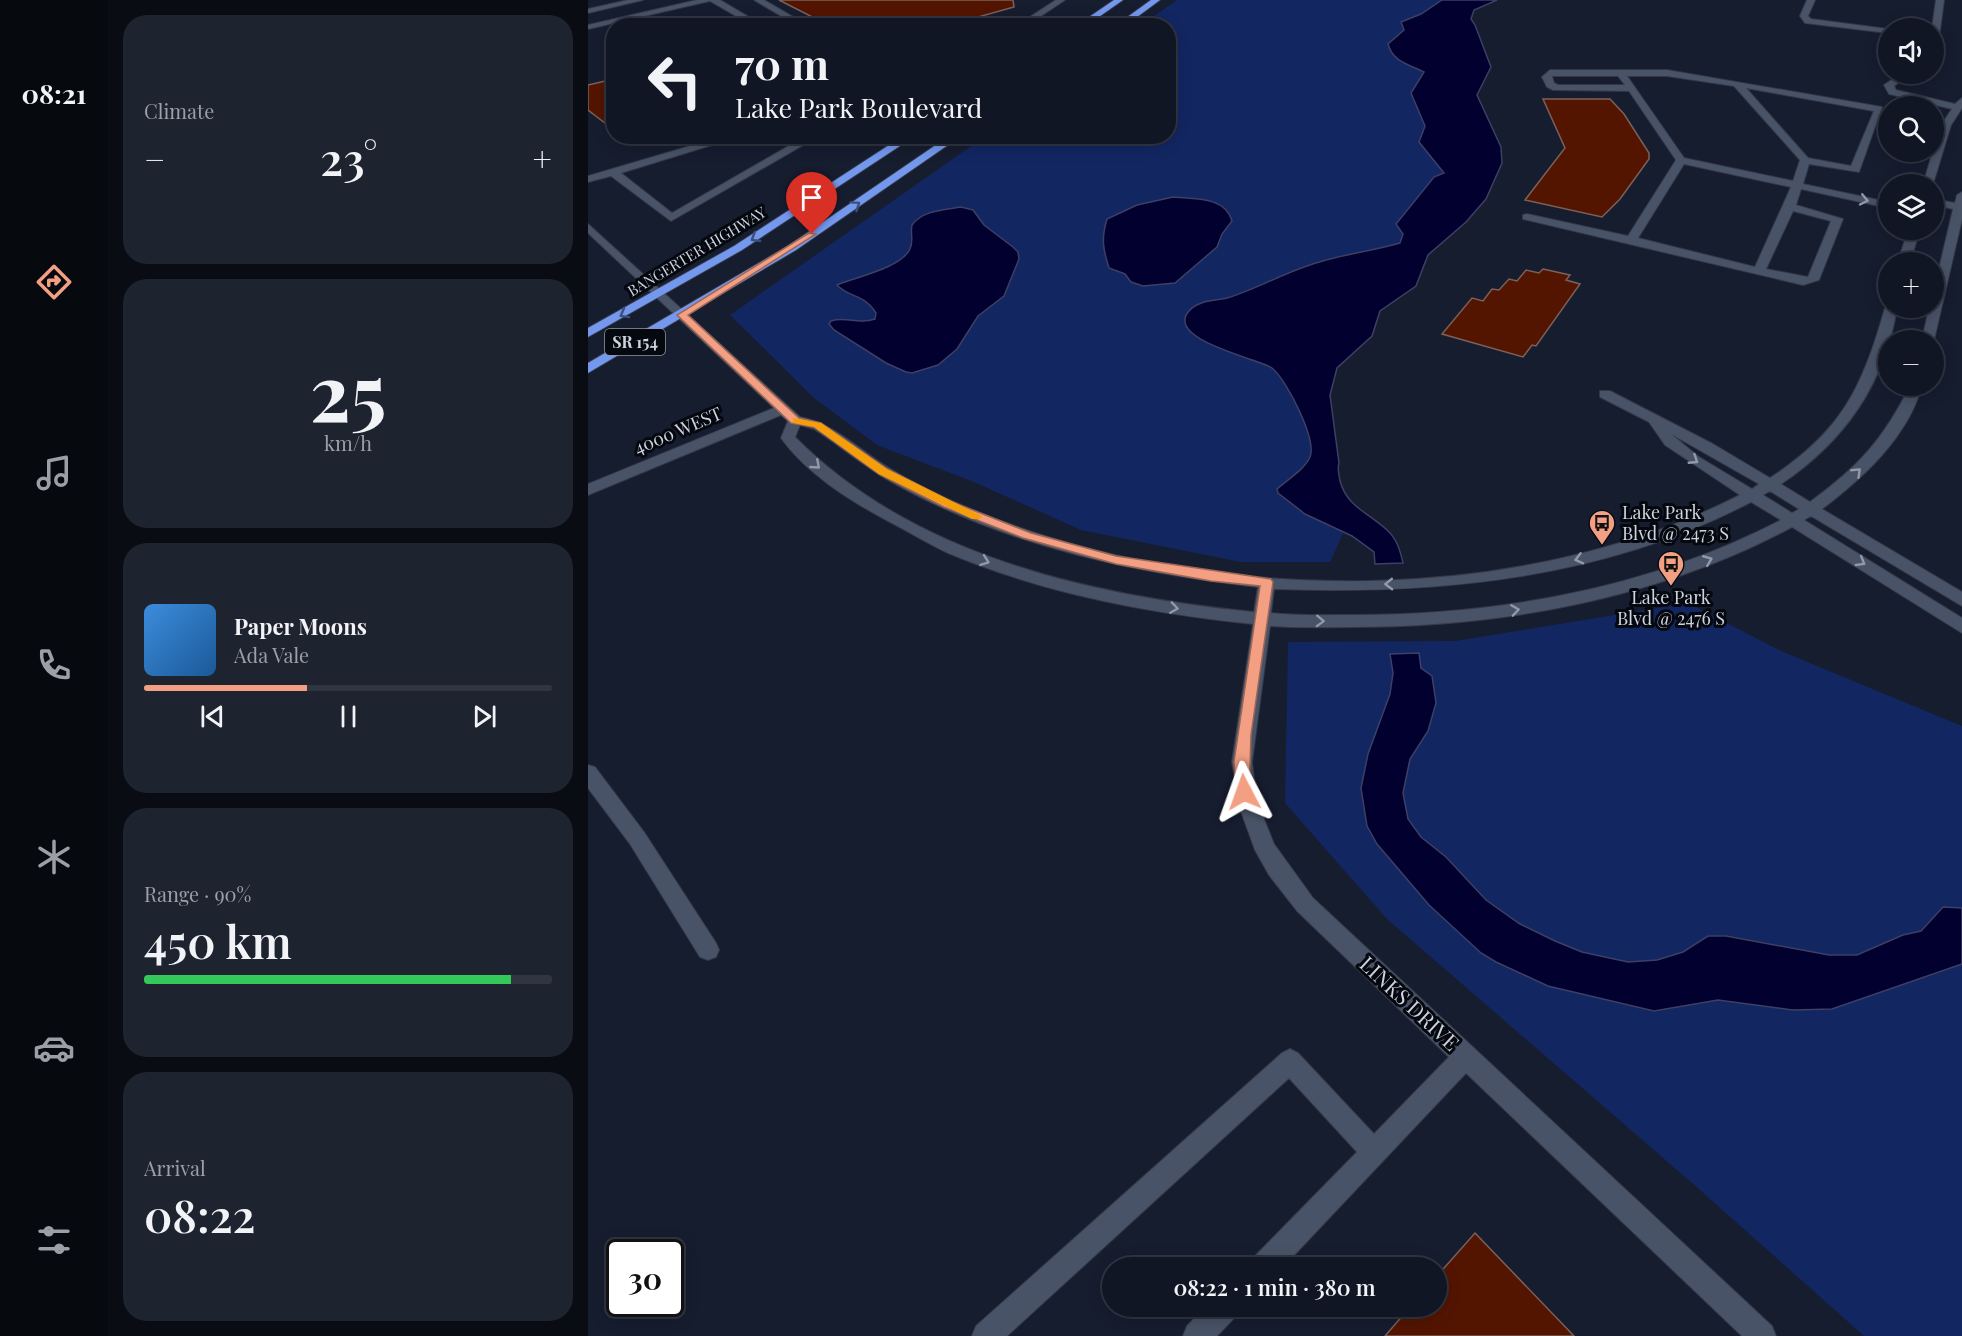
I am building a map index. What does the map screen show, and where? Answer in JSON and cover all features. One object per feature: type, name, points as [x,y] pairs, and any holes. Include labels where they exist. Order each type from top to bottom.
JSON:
[{"type":"highway","points":[[1092,18],[1119,0]]},
{"type":"highway","points":[[1130,18],[1156,0]]},
{"type":"highway","name":"BANGERTER HIGHWAY","points":[[588,333],[660,294],[768,230],[898,144]]},
{"type":"highway","name":"SR 154","points":[[588,369],[792,248],[944,144]]},
{"type":"street","points":[[592,10],[639,0]]},
{"type":"street","points":[[629,18],[707,0]]},
{"type":"street","points":[[714,0],[746,18]]},
{"type":"street","points":[[761,2],[782,0]]},
{"type":"street","points":[[1033,18],[1061,0]]},
{"type":"street","points":[[1810,0],[1804,16],[1808,21],[1878,30]]},
{"type":"street","points":[[1937,18],[1940,0]]},
{"type":"street","points":[[761,2],[790,18]]},
{"type":"street","points":[[592,10],[609,18]]},
{"type":"street","points":[[588,27],[606,23]]},
{"type":"street","points":[[1622,73],[1681,160],[1799,183],[1827,193],[1878,203]]},
{"type":"street","points":[[1632,88],[1560,89],[1550,85],[1546,77],[1550,74],[1667,73],[1737,84],[1879,109],[1855,170],[1805,160],[1737,84]]},
{"type":"street","points":[[1890,84],[1892,92],[1913,99],[1959,104],[1946,125],[1931,174]]},
{"type":"street","points":[[588,179],[709,144]]},
{"type":"street","points":[[613,172],[671,218],[800,144]]},
{"type":"street","points":[[1631,240],[1672,178],[1681,160]]},
{"type":"street","points":[[1759,271],[1791,207],[1805,160]]},
{"type":"street","points":[[1799,183],[1827,183],[1878,192]]},
{"type":"street","points":[[1944,205],[1960,209]]},
{"type":"street","points":[[1527,217],[1803,281],[1813,280],[1837,219],[1791,207]]},
{"type":"street","points":[[1944,212],[1960,209]]},
{"type":"street","points":[[1930,330],[1960,209]]},
{"type":"street","points":[[588,227],[789,415],[817,425],[857,455],[914,488],[1027,536],[1128,562],[1211,576],[1267,582],[1399,584],[1468,579],[1568,562],[1654,538],[1695,522],[1770,484],[1826,440],[1857,402],[1876,360],[1888,318]]},
{"type":"street","points":[[1605,394],[1708,447],[1960,598]]},
{"type":"street","points":[[789,415],[788,438],[816,466],[886,515],[951,547],[1024,574],[1105,596],[1185,610],[1262,619],[1404,621],[1477,615],[1543,606],[1660,578],[1746,545],[1812,509],[1851,478],[1876,453],[1901,419],[1911,396]]},
{"type":"street","name":"4000 WEST","points":[[588,490],[789,415]]},
{"type":"street","points":[[1653,420],[1660,431],[1681,451],[1935,607],[1962,627]]},
{"type":"street","name":"LINKS DRIVE","points":[[1267,582],[1242,762],[1244,792],[1252,821],[1266,852],[1284,881],[1302,902],[1762,1336]]},
{"type":"street","points":[[1935,607],[1962,618]]},
{"type":"street","points":[[588,773],[638,838],[708,950]]},
{"type":"street","points":[[1274,1257],[1466,1058]]},
{"type":"street","points":[[986,1336],[1290,1061],[1374,1152]]},
{"type":"street","points":[[1197,1336],[1215,1317]]},
{"type":"shaded area","points":[[1177,0],[1473,0],[1459,19],[1471,170],[1307,382],[1345,529],[1330,562],[1241,562],[1081,530],[974,482],[877,445],[814,398],[730,315],[974,144],[1176,144],[1176,18],[1151,18]]},
{"type":"shaded area","points":[[1442,0],[1497,0],[1474,10],[1471,19],[1491,67],[1477,95],[1501,147],[1502,163],[1486,199],[1466,222],[1428,255],[1416,286],[1380,311],[1372,336],[1337,368],[1330,395],[1338,469],[1343,490],[1359,509],[1393,537],[1403,563],[1375,564],[1374,552],[1352,536],[1305,514],[1278,493],[1277,489],[1308,461],[1311,449],[1299,411],[1278,375],[1264,364],[1201,339],[1190,331],[1185,321],[1189,311],[1202,303],[1237,295],[1318,262],[1400,243],[1403,234],[1396,224],[1434,177],[1444,173],[1419,142],[1425,126],[1411,93],[1424,72],[1397,59],[1388,44],[1404,30],[1401,22],[1421,14]]},
{"type":"shaded area","points":[[1173,197],[1207,200],[1223,207],[1232,221],[1222,234],[1217,247],[1175,283],[1143,286],[1131,282],[1125,274],[1109,268],[1104,244],[1107,219],[1137,205]]},
{"type":"shaded area","points":[[961,207],[973,210],[984,225],[1018,252],[1019,259],[1004,296],[978,316],[957,349],[938,365],[912,373],[886,363],[834,330],[829,324],[831,321],[842,319],[869,321],[875,319],[876,313],[866,302],[837,285],[888,267],[905,256],[911,246],[912,225],[922,216]]},
{"type":"shaded area","points":[[1688,603],[1781,651],[1962,726],[1962,1336],[1864,1336],[1692,1183],[1387,919],[1285,803],[1288,642],[1455,641]]},
{"type":"shaded area","points":[[1419,653],[1421,668],[1432,676],[1436,703],[1428,731],[1410,759],[1403,793],[1408,819],[1421,837],[1446,857],[1486,900],[1520,924],[1582,952],[1628,962],[1657,960],[1683,952],[1708,936],[1726,936],[1829,955],[1857,955],[1903,935],[1921,931],[1943,907],[1962,908],[1962,964],[1832,1009],[1793,1010],[1718,1000],[1654,1011],[1548,986],[1496,962],[1481,953],[1429,905],[1377,844],[1367,826],[1361,788],[1368,754],[1390,694],[1393,673],[1390,654]]},
{"type":"building","points":[[779,0],[1013,0],[1014,7],[975,18],[814,18]]},
{"type":"building","points":[[606,81],[606,124],[588,110],[588,85]]},
{"type":"building","points":[[1543,99],[1610,99],[1624,114],[1649,153],[1649,159],[1620,199],[1602,217],[1525,200],[1565,148]]},
{"type":"building","points":[[1543,269],[1570,275],[1566,280],[1580,284],[1536,346],[1532,345],[1523,357],[1442,334],[1472,298],[1483,301],[1492,289],[1499,290],[1509,279],[1517,281],[1526,270],[1539,273]]},
{"type":"building","points":[[1475,1233],[1574,1336],[1385,1336],[1401,1317],[1447,1317],[1447,1265]]},
{"type":"slow traffic","points":[[796,421],[817,425],[883,471],[948,505],[976,516]]},
{"type":"place","name":"Lake Park Blvd @ 2473 S","points":[[1602,546]]},
{"type":"place","name":"Lake Park Blvd @ 2476 S","points":[[1671,587]]},
{"type":"route","points":[[812,234],[682,315],[795,420],[817,425],[883,471],[948,505],[1027,536],[1116,560],[1211,576],[1267,582],[1244,735],[1242,762],[1244,792]]}]
